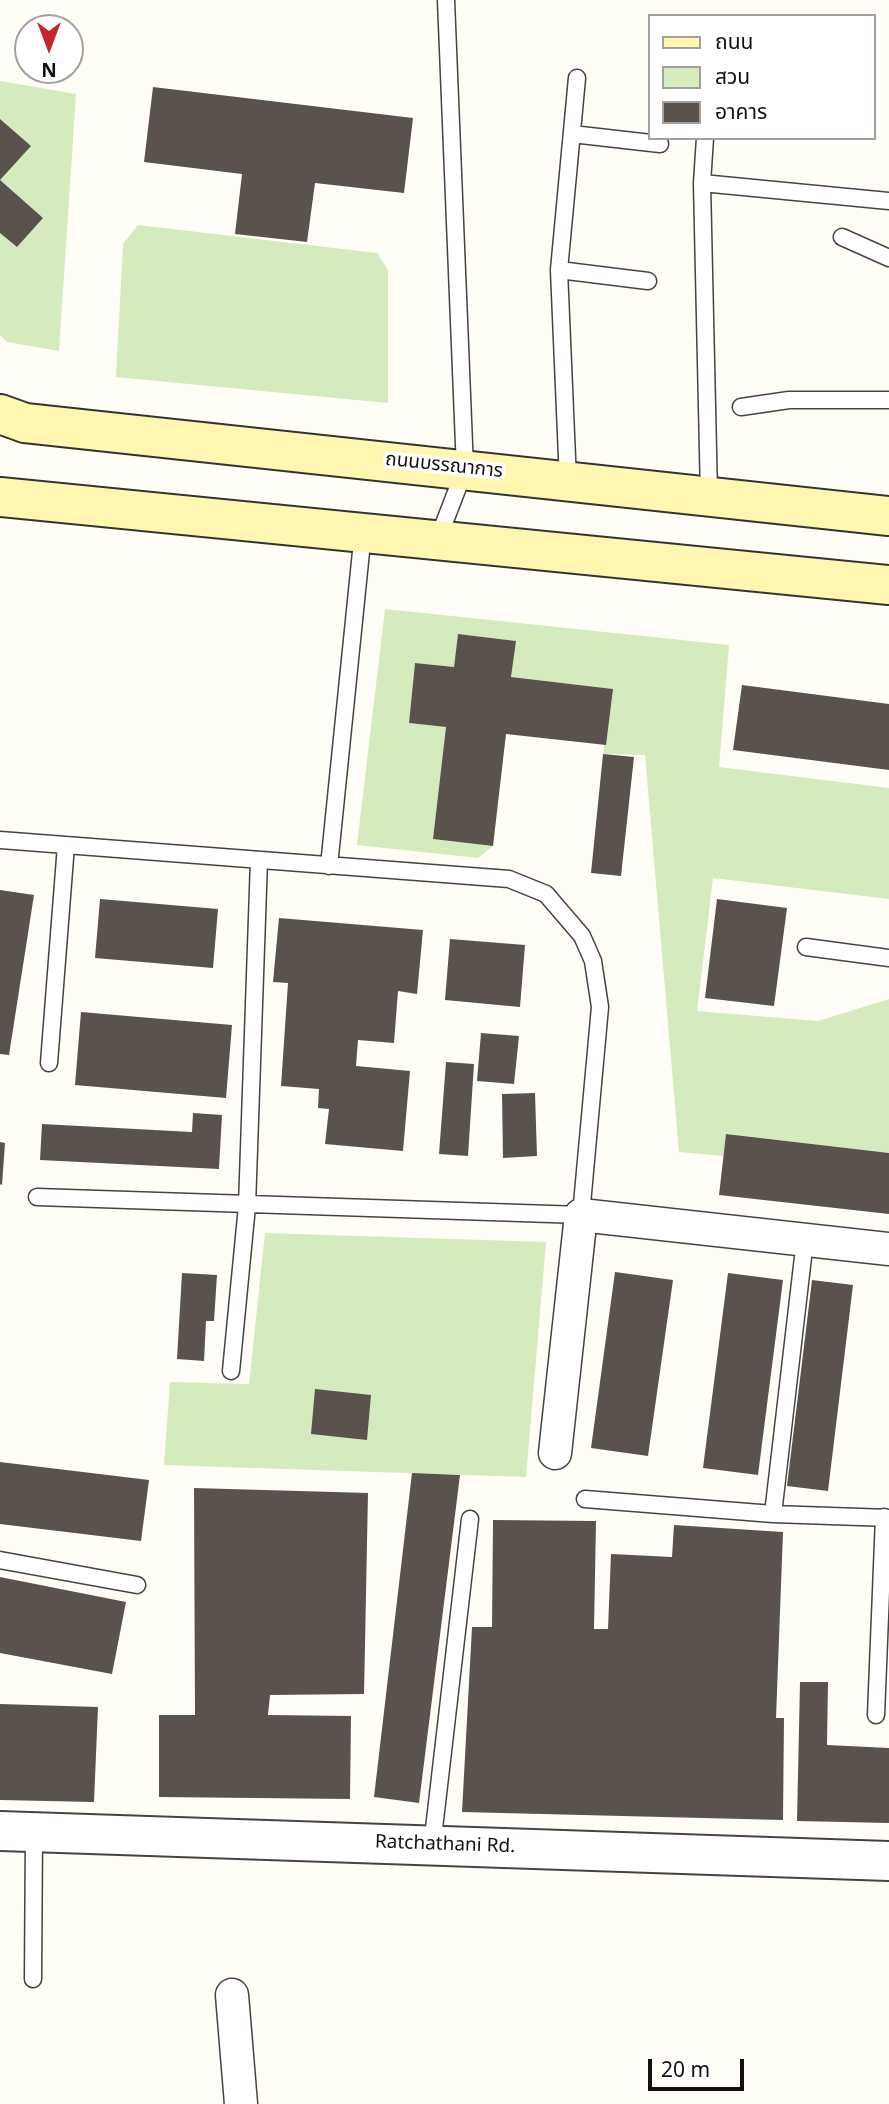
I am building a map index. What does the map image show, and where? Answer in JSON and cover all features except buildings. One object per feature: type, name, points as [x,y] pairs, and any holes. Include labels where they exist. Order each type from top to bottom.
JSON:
[{"type":"main road","name":"ถนนบรรณาการ","points":[[0,414],[25,423],[889,516]]},
{"type":"main road","points":[[0,498],[889,585]]},
{"type":"street","points":[[555,1453],[581,1215],[889,1249]]},
{"type":"street","name":"Ratchathani Rd.","points":[[17,1832],[889,1861]]},
{"type":"street","points":[[232,1995],[241,2104]]},
{"type":"lane","points":[[438,539],[465,469],[446,0]]},
{"type":"lane","points":[[568,481],[559,270],[577,78]]},
{"type":"lane","points":[[572,134],[660,144]]},
{"type":"lane","points":[[705,140],[702,183],[709,497]]},
{"type":"lane","points":[[702,183],[889,201]]},
{"type":"lane","points":[[842,237],[889,258]]},
{"type":"lane","points":[[559,270],[648,281]]},
{"type":"lane","points":[[741,407],[789,400],[889,400]]},
{"type":"lane","points":[[328,866],[363,532]]},
{"type":"lane","points":[[0,840],[509,879],[546,894],[582,936],[593,961],[600,1007],[581,1215],[37,1197]]},
{"type":"lane","points":[[49,1063],[66,845]]},
{"type":"lane","points":[[231,1371],[247,1206],[259,860]]},
{"type":"lane","points":[[806,947],[889,958]]},
{"type":"lane","points":[[773,1514],[805,1240]]},
{"type":"lane","points":[[585,1499],[773,1514],[887,1517],[876,1715]]},
{"type":"lane","points":[[432,1846],[470,1519]]},
{"type":"lane","points":[[0,1559],[137,1585]]},
{"type":"lane","points":[[17,1832],[33,1979]]},
{"type":"green space","points":[[0,81],[76,94],[59,351],[7,342],[0,335]]},
{"type":"green space","points":[[138,225],[377,253],[388,270],[388,403],[116,377],[123,244]]},
{"type":"green space","points":[[385,609],[729,645],[719,767],[889,788],[889,899],[713,878],[697,1011],[818,1021],[889,999],[889,1153],[727,1134],[723,1156],[679,1152],[645,755],[603,754],[612,689],[511,677],[515,641],[458,634],[454,667],[415,663],[409,723],[446,727],[433,839],[493,846],[478,858],[357,845]]},
{"type":"green space","points":[[265,1233],[546,1242],[526,1477],[164,1465],[170,1382],[249,1384]]}]
